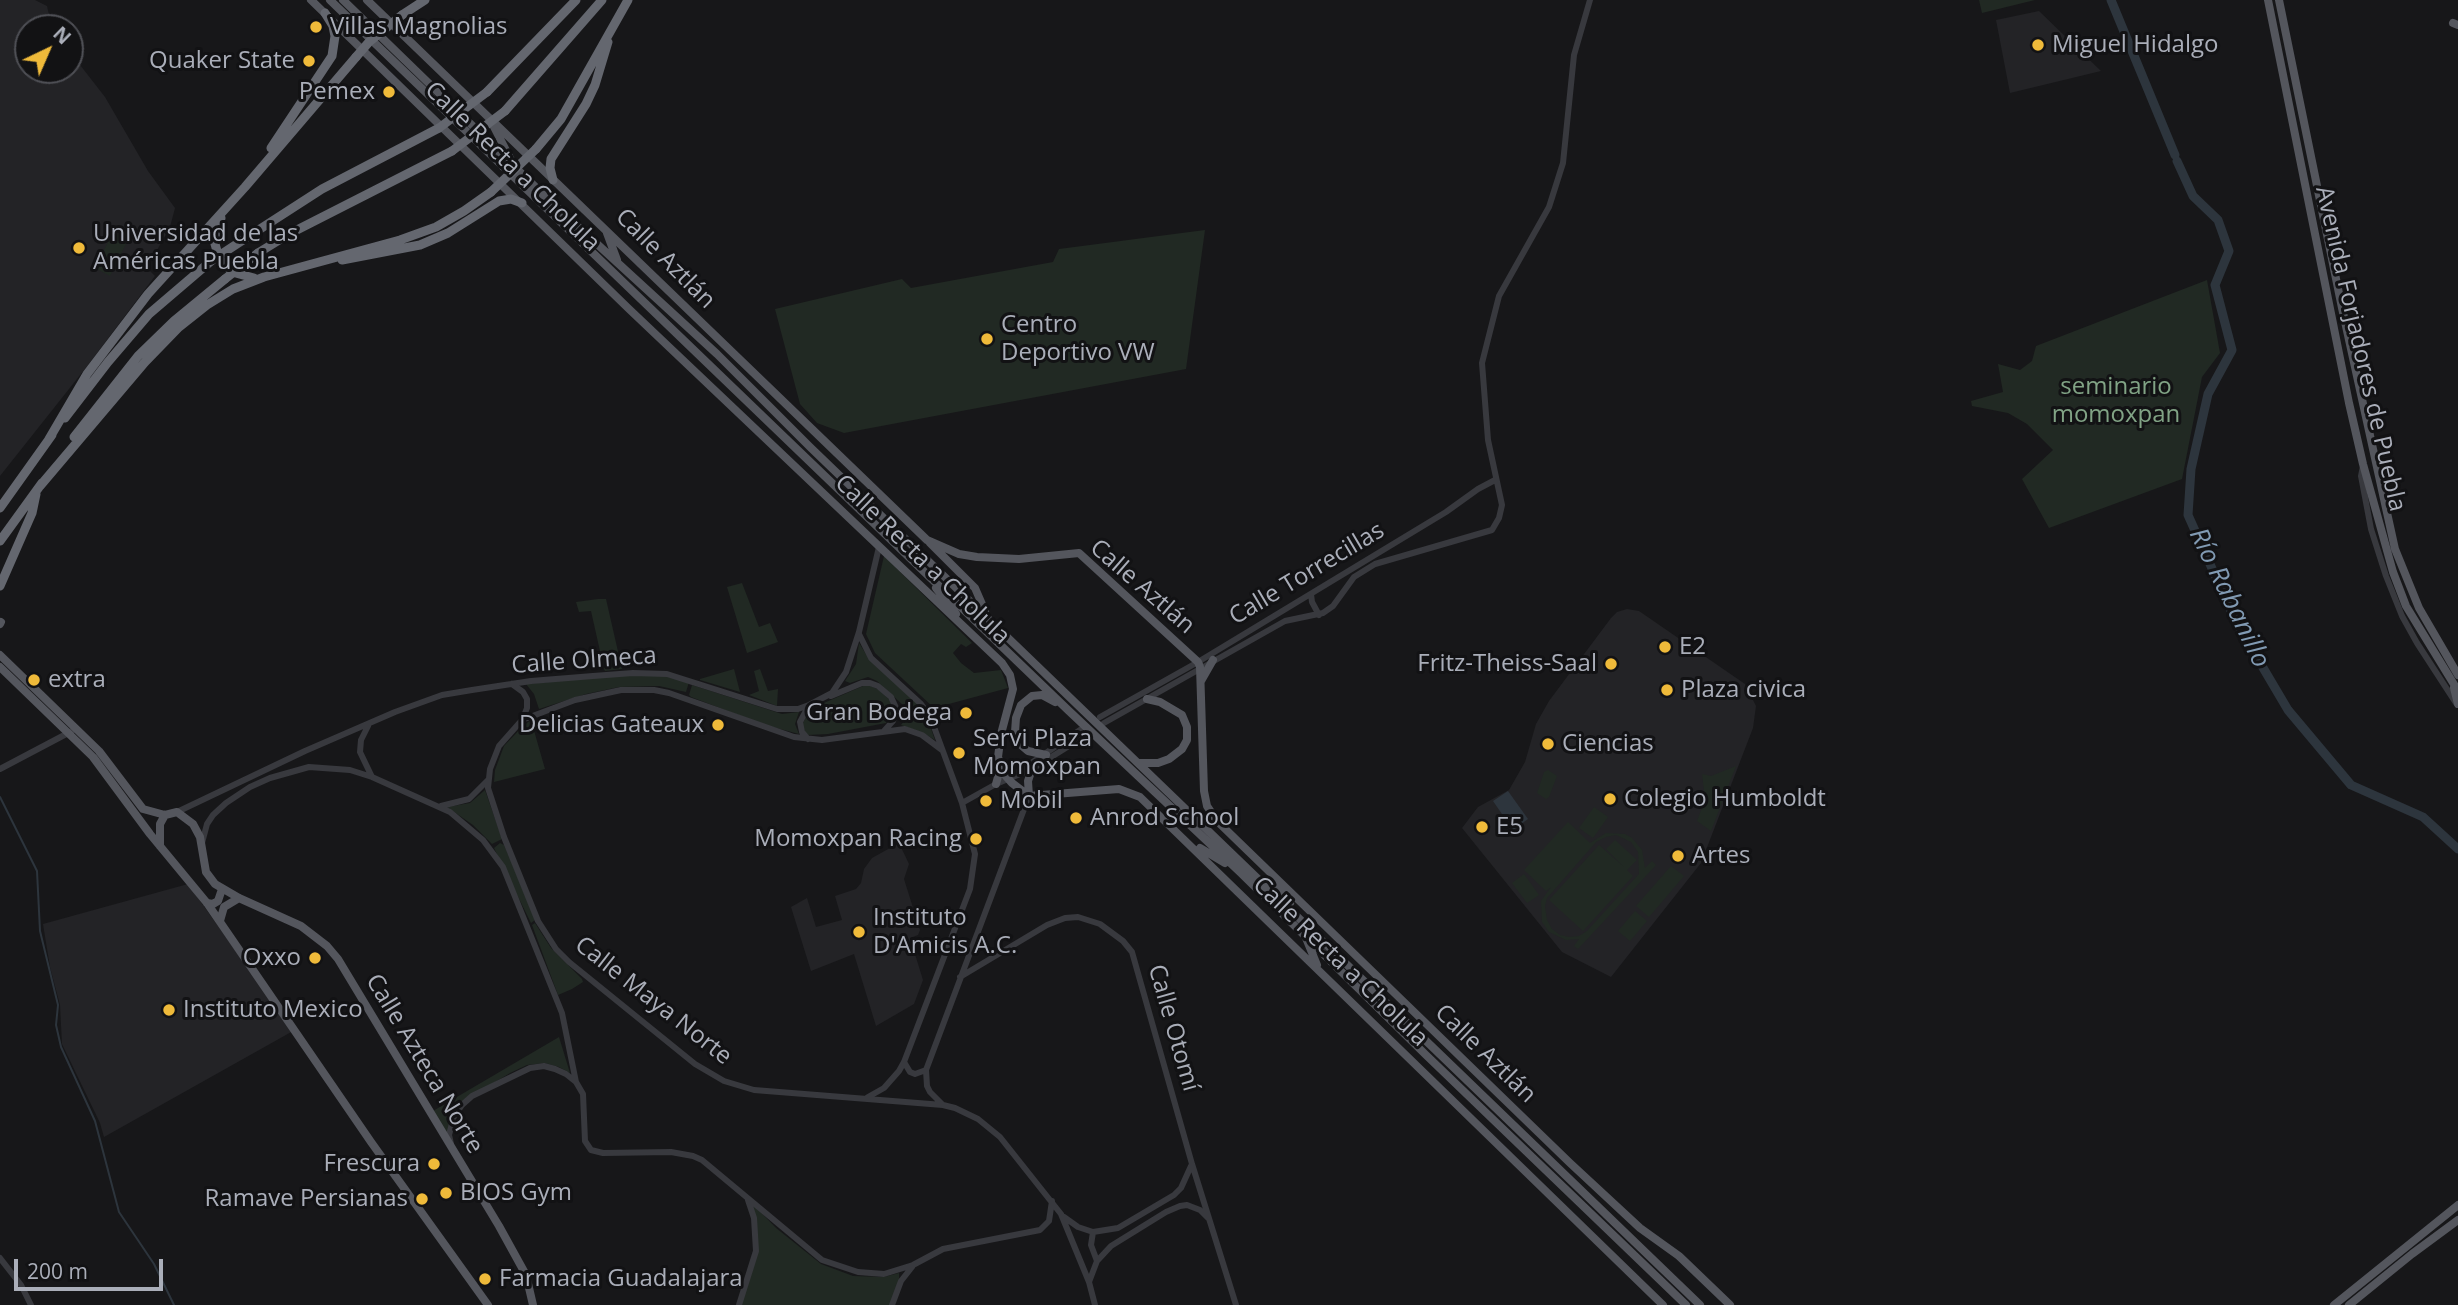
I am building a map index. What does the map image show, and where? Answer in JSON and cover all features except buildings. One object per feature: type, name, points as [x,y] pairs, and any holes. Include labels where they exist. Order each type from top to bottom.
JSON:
[{"type":"highway","points":[[49,439],[74,394],[148,294],[225,210],[369,42],[425,0]]},
{"type":"highway","points":[[0,508],[49,439],[136,329],[167,297],[211,261],[322,189],[439,128],[487,92],[576,0]]},
{"type":"highway","points":[[0,541],[105,396],[138,356],[174,321],[258,253],[300,228],[452,151],[505,111],[602,0]]},
{"type":"highway","points":[[225,210],[215,238],[219,258],[236,274],[250,278],[400,240],[436,227],[491,192],[537,149],[561,119],[626,2]]},
{"type":"highway","points":[[245,187],[332,56],[335,36],[333,26],[325,13]]},
{"type":"highway","points":[[553,180],[551,159],[577,120],[595,85],[609,33]]},
{"type":"highway","points":[[326,260],[357,258],[411,248],[448,233],[499,201],[511,199],[522,203]]},
{"type":"highway","points":[[0,586],[32,513],[38,489],[125,384],[168,337],[198,311],[217,298],[264,276]]},
{"type":"main road","name":"Calle Recta a Cholula","points":[[314,0],[629,309],[1002,663],[1010,675],[1013,689],[999,747],[1001,766],[996,784]]},
{"type":"main road","name":"Calle Recta a Cholula","points":[[330,0],[1240,872],[1686,1305]]},
{"type":"main road","name":"Calle Recta a Cholula","points":[[342,0],[514,166],[717,354],[810,447],[1700,1305]]},
{"type":"main road","name":"Calle Aztlán","points":[[367,0],[927,540],[959,554],[977,557],[1019,559],[1079,553],[1199,665],[1204,791],[1208,806],[1217,821],[1640,1228],[1671,1250],[1730,1305]]},
{"type":"main road","name":"Avenida Forjadores de Puebla","points":[[2268,0],[2363,464],[2393,572],[2406,606],[2456,688],[2458,705]]},
{"type":"main road","name":"Avenida Forjadores de Puebla","points":[[2279,0],[2357,380],[2395,549],[2419,608],[2458,675]]},
{"type":"main road","points":[[347,16],[357,42]]},
{"type":"main road","points":[[489,117],[514,166]]},
{"type":"main road","points":[[605,227],[618,263]]},
{"type":"main road","points":[[553,233],[593,253]]},
{"type":"main road","points":[[746,400],[756,428]]},
{"type":"main road","points":[[810,447],[845,460]]},
{"type":"main road","points":[[927,540],[975,587],[988,617]]},
{"type":"main road","points":[[922,569],[971,634]]},
{"type":"main road","points":[[0,655],[22,683]]},
{"type":"main road","points":[[1201,681],[1213,660]]},
{"type":"main road","points":[[0,667],[22,683],[73,731],[93,757],[146,811],[165,815],[177,812],[195,827],[202,845],[206,872],[222,889],[218,901],[207,903]]},
{"type":"main road","points":[[1046,755],[1028,751],[1021,745],[1015,732],[1018,711],[1027,699],[1038,695],[1047,696],[1069,711]]},
{"type":"main road","points":[[1139,763],[1158,763],[1169,759],[1187,740],[1187,727],[1182,715],[1160,702],[1147,699]]},
{"type":"main road","points":[[1001,766],[1008,779],[1028,796]]},
{"type":"main road","points":[[1028,796],[1028,781],[1032,769]]},
{"type":"main road","points":[[121,786],[160,847],[220,921],[370,1142],[488,1305]]},
{"type":"main road","name":"Calle Recta a Cholula","points":[[1028,796],[1110,789],[1140,797],[1299,948],[1321,974],[1533,1176],[1663,1305]]},
{"type":"main road","points":[[160,847],[159,824],[165,815]]},
{"type":"main road","points":[[1185,839],[1240,872]]},
{"type":"main road","points":[[1259,862],[1306,925]]},
{"type":"main road","name":"Calle Azteca Norte","points":[[222,889],[300,926],[327,946],[351,977],[526,1275],[533,1305]]},
{"type":"main road","points":[[220,921],[224,907],[239,898]]},
{"type":"main road","points":[[1305,936],[1321,974]]},
{"type":"main road","points":[[1348,965],[1390,989]]},
{"type":"main road","points":[[1445,1042],[1452,1064]]},
{"type":"main road","points":[[1521,1146],[1533,1176]]},
{"type":"main road","points":[[2334,1305],[2458,1205]]},
{"type":"main road","points":[[2349,1305],[2458,1220]]},
{"type":"street","points":[[1495,480],[1484,406],[1482,363],[1499,296],[1549,207],[1563,163],[1574,55],[1590,0]]},
{"type":"street","points":[[2363,464],[2361,476],[2371,529],[2393,594],[2417,643],[2458,705]]},
{"type":"street","name":"Calle Torrecillas","points":[[1495,480],[1333,580],[1199,665],[1147,699],[1102,720],[1199,665],[1284,621],[1318,615],[1329,610],[1354,577],[1375,564],[1492,530],[1502,505],[1495,480]]},
{"type":"street","points":[[826,698],[843,679],[859,632],[879,547]]},
{"type":"street","points":[[1333,580],[1343,592]]},
{"type":"street","points":[[1311,594],[1318,615]]},
{"type":"street","points":[[859,632],[871,658],[921,704],[930,716],[962,803],[975,854],[970,888],[904,1062],[899,1072],[884,1088],[867,1098]]},
{"type":"street","name":"Calle Olmeca","points":[[177,812],[395,712],[442,695],[512,683],[633,673],[667,674],[777,709],[798,709],[862,683],[875,684],[891,697],[897,710],[893,722],[884,731]]},
{"type":"street","points":[[512,683],[527,699],[522,720]]},
{"type":"street","name":"Calle Olmeca","points":[[487,781],[499,746],[522,720],[561,704],[621,690],[669,693],[783,735],[822,740],[905,729],[922,735],[942,750]]},
{"type":"street","points":[[807,739],[800,722],[809,705]]},
{"type":"street","points":[[369,724],[361,740],[360,752],[372,776]]},
{"type":"street","points":[[0,769],[73,731]]},
{"type":"street","points":[[962,803],[1008,779],[1083,733],[1032,769],[1008,779]]},
{"type":"street","points":[[202,845],[207,824],[213,815],[250,787],[270,778],[309,767],[350,770],[372,776],[439,806],[462,820],[491,848],[503,867],[557,1000],[576,1082],[583,1094],[586,1141],[591,1150],[603,1153],[671,1152],[702,1160],[822,1261],[858,1272],[884,1274],[913,1265],[943,1249],[1040,1230],[1049,1221],[1052,1201]]},
{"type":"street","points":[[439,806],[469,799],[487,781]]},
{"type":"street","name":"Calle Maya Norte","points":[[487,781],[489,795],[514,865],[538,920],[556,950],[695,1064],[724,1081],[754,1090],[943,1105],[966,1113],[1000,1137],[1061,1214]]},
{"type":"street","points":[[943,1105],[930,1093],[926,1070],[1028,796]]},
{"type":"street","points":[[491,848],[499,841],[506,842]]},
{"type":"street","points":[[503,867],[514,865]]},
{"type":"street","name":"Calle Otomí","points":[[960,977],[1046,925],[1065,918],[1078,917],[1112,931],[1132,952],[1192,1164],[1236,1305]]},
{"type":"street","points":[[904,1062],[910,1072],[915,1074],[926,1070]]},
{"type":"street","points":[[453,1150],[449,1135],[454,1116],[461,1105],[472,1096],[530,1068],[544,1066],[566,1074],[576,1082]]},
{"type":"street","points":[[1061,1214],[1078,1227],[1093,1232],[1118,1228],[1168,1199],[1181,1188],[1192,1164]]},
{"type":"street","points":[[739,1305],[756,1251],[754,1218],[747,1198]]},
{"type":"street","points":[[1089,1282],[1097,1261],[1111,1246],[1180,1206],[1187,1205],[1200,1210],[1212,1222]]},
{"type":"street","points":[[1061,1214],[1089,1282],[1095,1305]]},
{"type":"street","points":[[1093,1232],[1091,1245],[1097,1261]]},
{"type":"street","points":[[0,1258],[22,1285],[31,1305]]},
{"type":"street","points":[[892,1305],[901,1280],[913,1265]]},
{"type":"shaded area","name":"Universidad de las Américas Puebla","points":[[0,0],[35,0],[47,6],[49,14],[14,14],[14,84],[84,84],[84,70],[105,97],[148,171],[175,208],[170,227],[147,268],[155,276],[0,476]]},
{"type":"shaded area","name":"Miguel Hidalgo","points":[[2039,11],[2101,71],[2010,93],[1996,20]]},
{"type":"shaded area","name":"Colegio Humboldt","points":[[1627,609],[1639,611],[1745,684],[1756,706],[1753,728],[1701,863],[1611,977],[1562,952],[1462,828],[1478,807],[1509,790],[1525,762],[1536,724],[1549,701],[1611,618],[1617,612]]},
{"type":"shaded area","points":[[1508,791],[1528,819],[1513,830],[1493,801]]},
{"type":"shaded area","name":"Instituto D'Amicis A.C.","points":[[899,843],[909,864],[904,879],[920,930],[918,935],[910,938],[923,980],[914,1004],[876,1026],[854,954],[811,971],[791,907],[807,898],[816,927],[842,920],[835,896],[856,889],[872,858]]},
{"type":"shaded area","name":"Instituto Mexico","points":[[188,884],[293,1031],[104,1137],[100,1123],[62,1044],[60,1005],[43,924]]},
{"type":"green space","points":[[1979,0],[2035,0],[1982,13]]},
{"type":"green space","name":"Centro Deportivo VW","points":[[1205,230],[1186,369],[844,433],[817,423],[800,404],[775,309],[902,279],[911,288],[1053,262],[1059,249]]},
{"type":"green space","points":[[113,232],[128,240],[110,276],[95,268]]},
{"type":"green space","name":"seminario momoxpan","points":[[2207,280],[2220,353],[2202,377],[2182,479],[2049,528],[2022,479],[2053,450],[2027,424],[2008,413],[1972,406],[1971,401],[2003,392],[1998,364],[2020,370],[2032,361],[2036,346]]},
{"type":"green space","points":[[884,556],[972,643],[966,647],[961,644],[953,653],[961,663],[974,673],[1001,670],[1008,688],[934,708],[875,653],[866,634]]},
{"type":"green space","points":[[742,583],[759,627],[770,623],[778,642],[747,653],[727,587]]},
{"type":"green space","points":[[606,599],[622,669],[605,671],[591,611],[579,612],[576,602]]},
{"type":"green space","points":[[859,643],[869,659],[919,705],[935,740],[901,725],[906,718],[905,707],[877,681],[868,677],[850,683],[845,681],[856,664]]},
{"type":"green space","points":[[734,669],[740,692],[700,680],[700,679]]},
{"type":"green space","points":[[760,669],[768,691],[778,689],[777,706],[749,695],[759,691],[754,671]]},
{"type":"green space","points":[[635,674],[670,676],[689,682],[686,692],[659,686],[619,687],[539,709],[534,694],[526,684]]},
{"type":"green space","points":[[692,685],[782,714],[799,712],[795,724],[799,734],[765,725],[691,697],[689,695]]},
{"type":"green space","points":[[863,686],[879,690],[893,703],[894,710],[886,723],[828,734],[808,735],[805,732],[802,725],[810,709]]},
{"type":"green space","points":[[531,720],[545,769],[494,782],[495,770],[504,746]]},
{"type":"green space","points":[[1736,766],[1711,831],[1697,821],[1703,805],[1702,774],[1711,776]]},
{"type":"green space","points":[[1548,770],[1557,776],[1546,799],[1537,793],[1544,772]]},
{"type":"green space","points":[[485,790],[502,839],[492,844],[473,825],[447,807],[470,803]]},
{"type":"green space","points":[[1594,807],[1608,817],[1593,838],[1579,828]]},
{"type":"green space","points":[[1568,822],[1590,843],[1606,833],[1625,834],[1642,850],[1645,868],[1652,861],[1656,865],[1578,949],[1574,946],[1579,939],[1566,940],[1549,932],[1542,922],[1541,901],[1551,887],[1546,891],[1524,870]],"holes":[[[1616,835],[1631,842],[1638,852],[1639,874],[1587,931],[1579,936],[1569,937],[1552,929],[1547,920],[1547,898],[1596,842]]]},
{"type":"green space","points":[[1615,840],[1637,860],[1627,870],[1633,876],[1583,931],[1549,900],[1599,845],[1624,867],[1606,849]]},
{"type":"green space","points":[[500,843],[504,845],[535,920],[531,923],[494,848]]},
{"type":"green space","points":[[1671,866],[1684,876],[1649,917],[1636,906]]},
{"type":"green space","points":[[1524,874],[1539,895],[1527,903],[1512,883]]},
{"type":"green space","points":[[1635,911],[1647,921],[1630,941],[1618,931]]},
{"type":"green space","points":[[535,923],[551,948],[583,982],[558,995],[532,925]]},
{"type":"green space","points":[[559,1037],[570,1073],[545,1063],[527,1065],[510,1073],[459,1104],[448,1135],[433,1111]]},
{"type":"green space","points":[[747,1198],[776,1228],[821,1264],[853,1276],[884,1277],[899,1273],[891,1305],[739,1305],[757,1237]]},
{"type":"waterway","name":"Río Rabanillo","points":[[2111,0],[2175,155]]},
{"type":"waterway","name":"Río Rabanillo","points":[[2177,161],[2193,196],[2218,220],[2229,251],[2215,285],[2232,350],[2208,394],[2191,469],[2188,515],[2236,622],[2288,710],[2351,785],[2423,817],[2458,849]]},
{"type":"waterway","points":[[0,797],[37,871],[40,931],[58,1005],[56,1025],[61,1047],[95,1121],[119,1212],[154,1264],[174,1305]]},
{"type":"place","name":"Villas Magnolias","points":[[316,27]]},
{"type":"place","name":"Miguel Hidalgo","points":[[2038,45]]},
{"type":"place","name":"Quaker State","points":[[309,61]]},
{"type":"place","name":"Pemex","points":[[389,92]]},
{"type":"place","name":"Universidad de las Américas Puebla","points":[[79,248]]},
{"type":"place","name":"Centro Deportivo VW","points":[[987,339]]},
{"type":"place","name":"E2","points":[[1665,647]]},
{"type":"place","name":"Fritz-Theiss-Saal","points":[[1611,664]]},
{"type":"place","name":"extra","points":[[34,680]]},
{"type":"place","name":"Plaza civica","points":[[1667,690]]},
{"type":"place","name":"Gran Bodega","points":[[966,713]]},
{"type":"place","name":"Delicias Gateaux","points":[[718,725]]},
{"type":"place","name":"Ciencias","points":[[1548,744]]},
{"type":"place","name":"Servi Plaza Momoxpan","points":[[959,753]]},
{"type":"place","name":"Colegio Humboldt","points":[[1610,799]]},
{"type":"place","name":"Mobil","points":[[986,801]]},
{"type":"place","name":"Anrod School","points":[[1076,818]]},
{"type":"place","name":"E5","points":[[1482,827]]},
{"type":"place","name":"Momoxpan Racing","points":[[976,839]]},
{"type":"place","name":"Artes","points":[[1678,856]]},
{"type":"place","name":"Instituto D'Amicis A.C.","points":[[859,932]]},
{"type":"place","name":"Oxxo","points":[[315,958]]},
{"type":"place","name":"Instituto Mexico","points":[[169,1010]]},
{"type":"place","name":"Frescura","points":[[434,1164]]},
{"type":"place","name":"BIOS Gym","points":[[446,1193]]},
{"type":"place","name":"Ramave Persianas","points":[[422,1199]]},
{"type":"place","name":"Farmacia Guadalajara","points":[[485,1279]]}]
